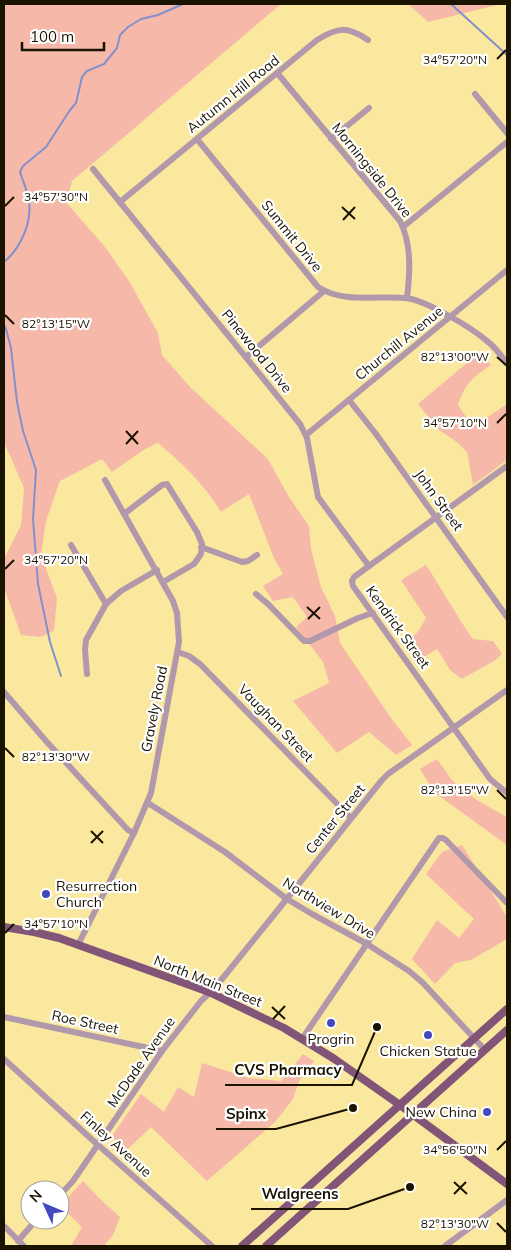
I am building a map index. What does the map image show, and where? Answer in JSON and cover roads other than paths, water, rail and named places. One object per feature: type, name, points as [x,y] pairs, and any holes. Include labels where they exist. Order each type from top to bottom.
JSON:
[{"type":"main road","name":"North Main Street","points":[[4,928],[34,932],[78,945],[209,992],[259,1015],[302,1039],[400,1105],[507,1184]]},
{"type":"main road","points":[[242,1246],[507,1009]]},
{"type":"main road","points":[[266,1246],[507,1030]]},
{"type":"street","name":"Autumn Hill Road","points":[[120,202],[317,40],[332,31],[342,29],[355,32],[368,40]]},
{"type":"street","name":"Morningside Drive","points":[[278,74],[396,216],[403,227],[409,267],[407,298]]},
{"type":"street","points":[[475,94],[507,133]]},
{"type":"street","points":[[331,139],[369,108]]},
{"type":"street","name":"Summit Drive","points":[[197,139],[313,282],[324,291],[331,294],[365,298],[407,298],[420,302],[488,342],[507,364]]},
{"type":"street","points":[[403,227],[507,142]]},
{"type":"street","name":"Pinewood Drive","points":[[93,169],[300,424],[306,435],[318,497],[369,566]]},
{"type":"street","name":"Churchill Avenue","points":[[306,435],[507,270]]},
{"type":"street","points":[[246,357],[324,291]]},
{"type":"street","name":"John Street","points":[[349,400],[376,434],[507,617]]},
{"type":"street","name":"Kendrick Street","points":[[507,466],[354,577],[352,583],[490,779],[507,793]]},
{"type":"street","name":"Gravely Road","points":[[78,945],[148,803],[154,781],[179,642],[177,613],[173,600],[105,480]]},
{"type":"street","points":[[124,514],[162,485],[167,484],[197,532],[202,544],[201,554],[194,564],[164,582]]},
{"type":"street","points":[[71,545],[106,604]]},
{"type":"street","points":[[201,547],[242,562],[248,561],[256,555]]},
{"type":"street","points":[[87,674],[86,640],[106,604],[121,591],[157,570]]},
{"type":"street","points":[[256,594],[304,641],[310,641],[358,618],[373,613]]},
{"type":"street","name":"Vaughan Street","points":[[178,652],[189,656],[200,664],[351,818]]},
{"type":"street","name":"Center Street","points":[[209,992],[214,989],[388,774],[507,690]]},
{"type":"street","points":[[4,692],[128,830],[134,833]]},
{"type":"street","name":"Northview Drive","points":[[148,803],[225,852],[287,899],[367,944],[417,977],[485,1050]]},
{"type":"street","points":[[302,1039],[439,838],[446,840],[507,903]]},
{"type":"street","name":"McDade Avenue","points":[[70,1184],[162,1051],[209,992]]},
{"type":"street","name":"Roe Street","points":[[4,1017],[162,1051]]},
{"type":"street","name":"Finley Avenue","points":[[4,1059],[212,1246]]},
{"type":"street","points":[[445,1246],[507,1200]]},
{"type":"street","points":[[4,1226],[24,1246]]},
{"type":"street","points":[[18,1241],[27,1230]]},
{"type":"waterway","points":[[4,262],[20,243],[29,218],[27,190],[20,172],[23,166],[46,147],[76,103],[82,77],[87,71],[104,64],[117,48],[120,35],[128,27],[141,19],[158,15],[183,4]]},
{"type":"waterway","points":[[451,4],[507,55]]},
{"type":"waterway","points":[[4,325],[11,348],[17,402],[23,431],[36,470],[33,519],[38,584],[50,642],[61,676]]},
{"type":"place","name":"Resurrection Church","points":[[46,894]]},
{"type":"place","name":"Progrin","points":[[331,1023]]},
{"type":"place","name":"CVS Pharmacy","points":[[377,1027]]},
{"type":"place","name":"Chicken Statue","points":[[428,1035]]},
{"type":"place","name":"Spinx","points":[[353,1108]]},
{"type":"place","name":"New China","points":[[487,1112]]},
{"type":"place","name":"Walgreens","points":[[410,1187]]}]
